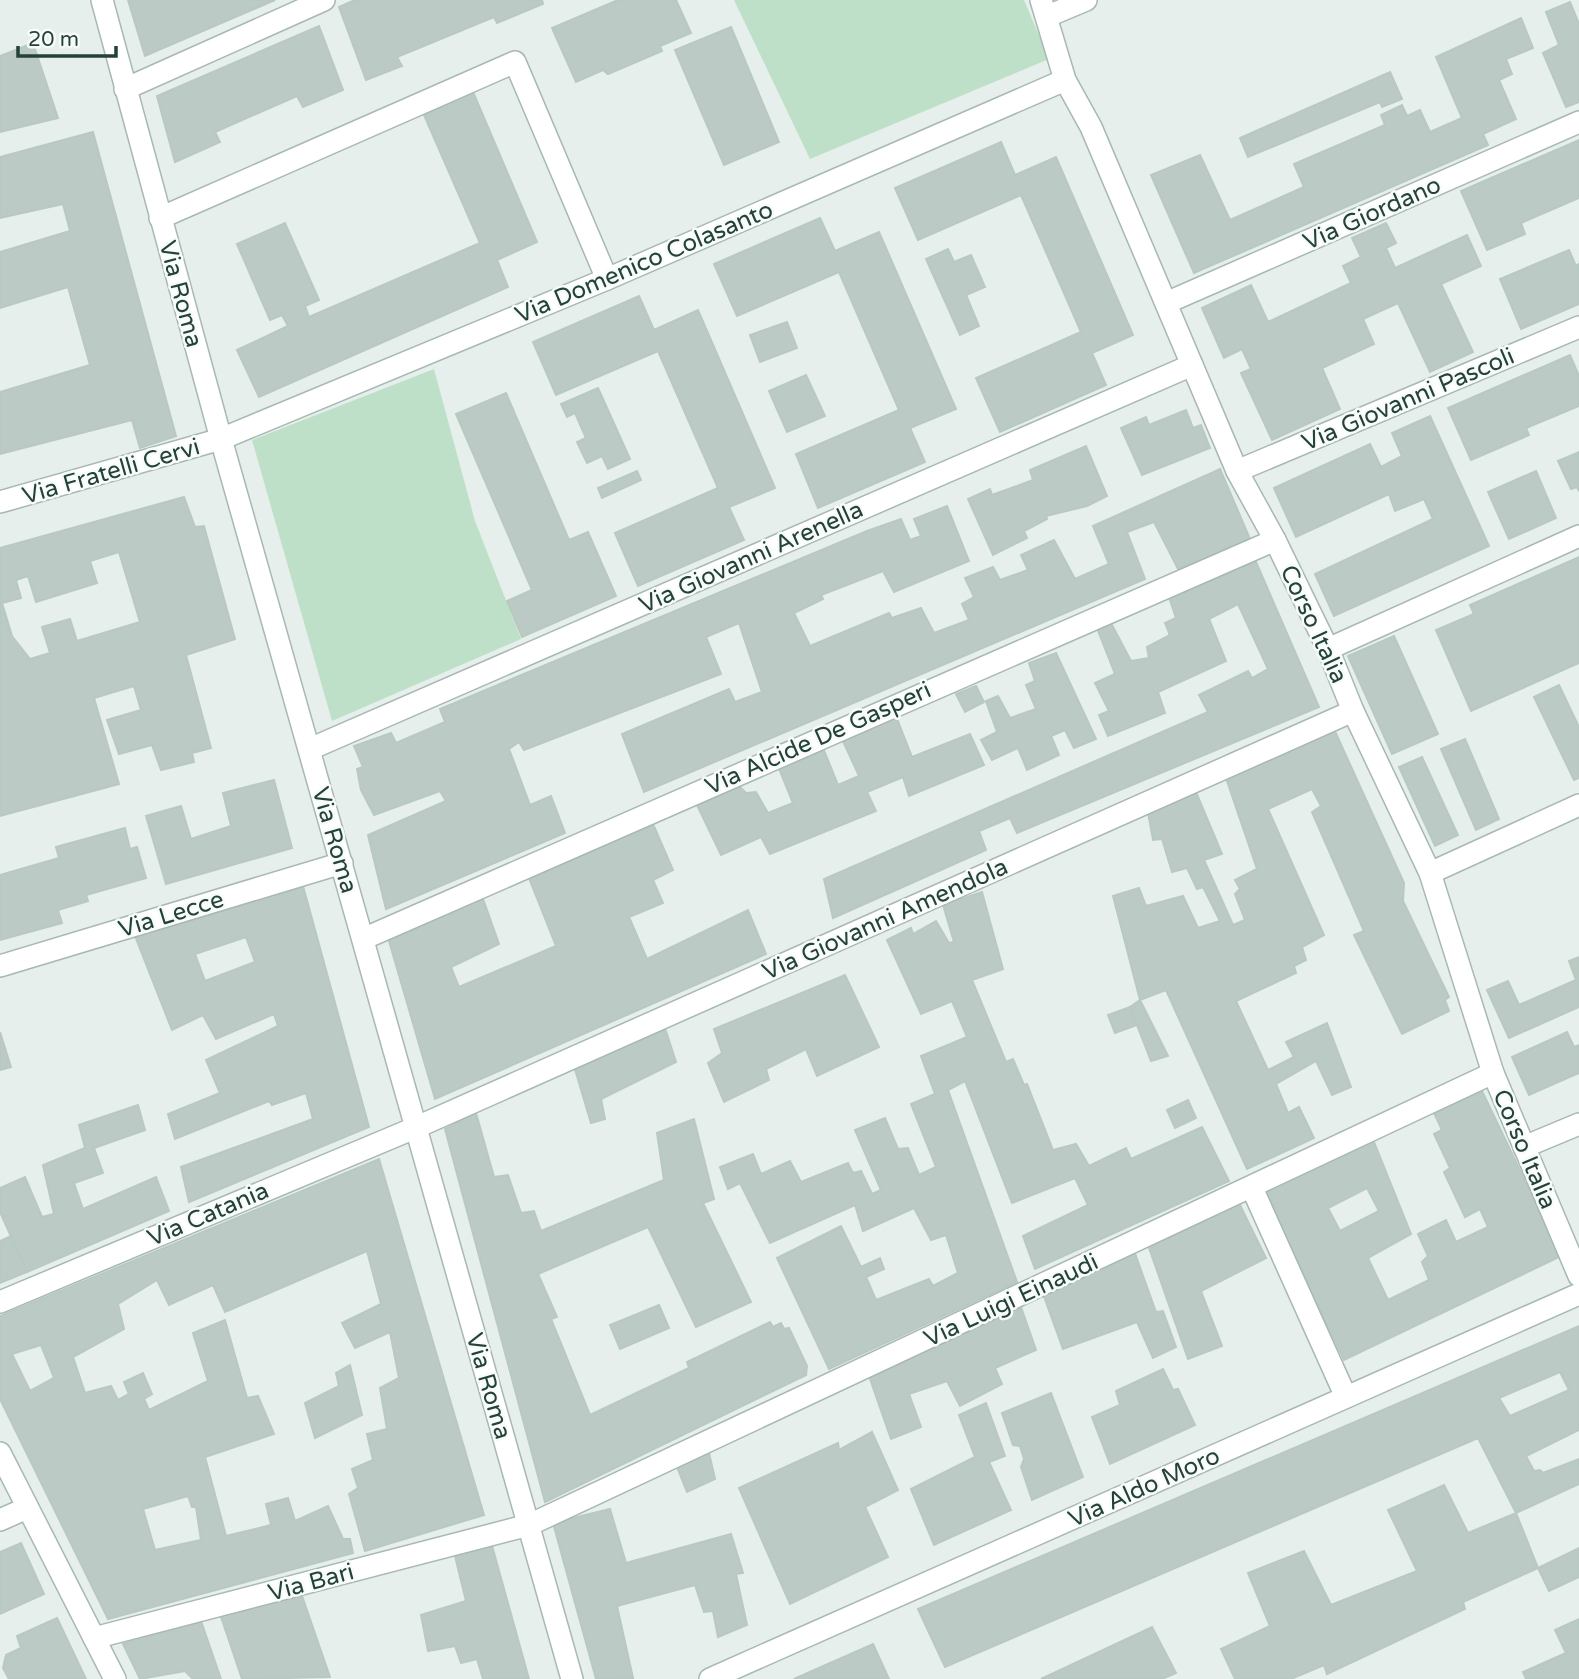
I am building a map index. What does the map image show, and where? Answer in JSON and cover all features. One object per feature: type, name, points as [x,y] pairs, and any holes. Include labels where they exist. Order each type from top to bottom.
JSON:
[{"type":"street","name":"Via Roma","points":[[102,0],[221,439],[572,1679]]},
{"type":"street","points":[[125,89],[324,0]]},
{"type":"street","name":"Corso Italia","points":[[1086,0],[1045,8],[1065,80],[1091,127],[1237,471],[1275,540],[1328,649],[1353,711],[1430,873],[1493,1073],[1579,1276]]},
{"type":"street","points":[[160,218],[515,62],[607,279]]},
{"type":"street","name":"Via Domenico Colasanto","points":[[221,439],[607,279],[1065,80]]},
{"type":"street","name":"Via Giordano","points":[[1166,303],[1579,122]]},
{"type":"street","name":"Via Giovanni Pascoli","points":[[1237,471],[1579,327]]},
{"type":"street","name":"Via Giovanni Arenella","points":[[310,749],[1192,365]]},
{"type":"street","name":"Via Fratelli Cervi","points":[[0,502],[221,439]]},
{"type":"street","points":[[1328,649],[1579,536]]},
{"type":"street","name":"Via Alcide De Gasperi","points":[[363,939],[1275,540]]},
{"type":"street","name":"Via Giovanni Amendola","points":[[417,1127],[1353,711]]},
{"type":"street","points":[[1430,873],[1579,805]]},
{"type":"street","name":"Via Lecce","points":[[0,966],[342,863]]},
{"type":"street","name":"Via Luigi Einaudi","points":[[529,1525],[1493,1073]]},
{"type":"street","points":[[1524,1147],[1579,1124]]},
{"type":"street","name":"Via Catania","points":[[0,1302],[417,1127]]},
{"type":"street","points":[[1252,1188],[1346,1397]]},
{"type":"street","name":"Via Aldo Moro","points":[[710,1679],[1579,1294]]},
{"type":"street","points":[[0,1453],[116,1679]]},
{"type":"street","points":[[0,1520],[27,1508]]},
{"type":"street","name":"Via Bari","points":[[94,1638],[529,1525]]},
{"type":"green space","points":[[734,0],[1024,0],[1049,59],[810,159]]},
{"type":"green space","points":[[434,369],[475,521],[521,639],[332,721],[252,440]]},
{"type":"building","points":[[128,0],[275,0],[145,56]]},
{"type":"building","points":[[355,0],[542,0],[543,4],[497,23],[494,17],[397,57],[402,66],[366,80],[339,7]]},
{"type":"building","points":[[618,0],[676,0],[691,33],[660,46],[662,51],[608,74],[603,70],[576,82],[552,28]]},
{"type":"building","points":[[1570,2],[1579,24],[1579,102],[1566,107],[1543,53],[1559,45],[1546,12]]},
{"type":"building","points":[[1521,18],[1533,48],[1506,59],[1512,74],[1499,80],[1516,119],[1483,134],[1488,145],[1194,273],[1151,175],[1200,155],[1230,220],[1304,187],[1294,164],[1385,125],[1381,115],[1402,105],[1407,116],[1420,110],[1430,132],[1462,118],[1436,57]]},
{"type":"building","points":[[319,26],[343,90],[303,107],[297,96],[215,132],[220,142],[175,162],[157,96]]},
{"type":"building","points":[[731,27],[779,142],[724,165],[675,50]]},
{"type":"building","points":[[33,43],[58,118],[0,132],[0,56]]},
{"type":"building","points":[[1390,72],[1402,99],[1382,107],[1380,102],[1248,157],[1240,138]]},
{"type":"building","points":[[473,92],[537,242],[497,260],[508,287],[259,397],[237,350],[288,326],[282,315],[270,320],[237,244],[285,223],[319,300],[305,306],[309,317],[480,243],[424,115]]},
{"type":"building","points":[[93,132],[176,436],[140,448],[132,420],[0,454],[0,392],[90,365],[68,287],[0,308],[0,252],[70,231],[63,204],[0,218],[0,157]]},
{"type":"building","points":[[1579,140],[1579,198],[1521,223],[1525,234],[1487,250],[1461,191]]},
{"type":"building","points":[[1001,142],[1015,175],[1056,157],[1133,335],[1092,353],[1106,385],[1000,432],[976,378],[1081,332],[1021,195],[918,240],[895,188]]},
{"type":"building","points":[[820,218],[835,251],[879,232],[956,409],[910,428],[925,462],[818,508],[796,454],[899,410],[839,272],[737,316],[714,264]]},
{"type":"building","points":[[1386,223],[1396,243],[1386,248],[1395,268],[1467,235],[1481,266],[1441,284],[1473,352],[1430,372],[1398,303],[1363,319],[1374,344],[1322,368],[1340,409],[1272,440],[1241,373],[1251,369],[1242,349],[1224,358],[1202,308],[1251,285],[1268,322],[1351,283],[1343,266],[1361,257],[1352,238]]},
{"type":"building","points":[[948,249],[954,262],[971,255],[985,287],[966,295],[979,326],[960,335],[926,259]]},
{"type":"building","points":[[1569,250],[1576,266],[1579,264],[1579,304],[1521,329],[1500,279]]},
{"type":"building","points":[[639,296],[654,330],[698,310],[775,488],[729,507],[744,540],[638,586],[615,533],[718,488],[658,351],[556,395],[533,342]]},
{"type":"building","points":[[787,322],[797,348],[760,362],[750,335]]},
{"type":"building","points":[[1570,355],[1579,376],[1579,406],[1526,428],[1529,435],[1471,460],[1448,408]]},
{"type":"building","points":[[806,375],[825,416],[787,432],[769,391]]},
{"type":"building","points":[[598,388],[630,459],[608,469],[602,456],[587,463],[577,442],[586,438],[575,413],[567,417],[561,404]]},
{"type":"building","points":[[506,393],[569,540],[588,532],[616,596],[522,637],[507,601],[532,590],[456,414]]},
{"type":"building","points":[[1186,410],[1193,428],[1201,425],[1210,448],[1142,475],[1121,428],[1146,417],[1149,425]]},
{"type":"building","points":[[1430,416],[1489,546],[1334,616],[1315,574],[1433,519],[1424,499],[1395,511],[1389,494],[1296,537],[1274,488],[1370,444],[1381,467],[1402,456],[1392,433]]},
{"type":"building","points":[[1086,446],[1107,496],[1087,506],[1046,516],[1047,519],[1024,531],[1027,538],[993,555],[968,499],[990,489],[992,495],[1033,480],[1030,470]]},
{"type":"building","points":[[1579,452],[1579,491],[1577,487],[1571,489],[1558,461]]},
{"type":"building","points":[[1220,469],[1250,539],[1178,569],[1154,522],[1127,532],[1145,579],[644,792],[622,734],[729,689],[735,702],[762,692],[739,623],[706,637],[721,674],[524,750],[519,742],[509,749],[530,805],[551,796],[565,833],[386,909],[368,835],[446,801],[440,791],[374,815],[361,790],[357,769],[363,767],[354,746],[391,733],[396,743],[445,722],[440,709],[867,531],[901,519],[910,540],[921,536],[914,519],[947,506],[969,561],[894,592],[883,571],[821,595],[823,599],[794,613],[810,646],[889,613],[892,618],[921,608],[934,633],[969,620],[962,604],[974,597],[965,578],[993,567],[1000,580],[1028,570],[1021,555],[1054,540],[1075,579],[1109,564],[1093,526]]},
{"type":"building","points":[[637,471],[641,480],[602,498],[598,488]]},
{"type":"building","points":[[1536,471],[1556,518],[1509,539],[1488,492]]},
{"type":"building","points":[[184,497],[195,527],[204,526],[235,639],[186,655],[211,748],[192,753],[194,762],[161,770],[152,745],[119,754],[107,720],[141,710],[134,686],[94,698],[119,784],[0,816],[0,548]],"holes":[[[119,552],[140,622],[77,641],[70,619],[42,627],[50,653],[30,659],[12,636],[2,603],[21,598],[16,580],[28,576],[36,602],[97,583],[90,561]]]},
{"type":"building","points":[[1579,557],[1579,663],[1471,711],[1436,630],[1474,614],[1470,605]]},
{"type":"building","points":[[1256,562],[1319,707],[1017,833],[1010,818],[979,831],[986,850],[833,918],[824,879],[1208,712],[1199,695],[1248,671],[1252,678],[1268,669],[1238,604],[1209,619],[1226,661],[1158,692],[1165,713],[1108,736],[1099,715],[1109,711],[1095,683],[1115,674],[1097,628],[1111,623],[1131,661],[1149,658],[1147,647],[1170,635],[1165,623],[1176,618],[1169,597]]},
{"type":"building","points":[[1394,636],[1438,734],[1392,754],[1348,656]]},
{"type":"building","points":[[1056,653],[1096,739],[1074,748],[1065,730],[1051,736],[1059,755],[1027,770],[1018,748],[992,760],[981,740],[997,732],[986,701],[998,696],[1010,718],[1036,709],[1026,685],[1035,681],[1029,663]]},
{"type":"building","points":[[1559,685],[1579,727],[1579,778],[1574,780],[1534,697]]},
{"type":"building","points":[[976,686],[984,702],[965,712],[956,694]]},
{"type":"building","points":[[896,716],[912,757],[970,734],[984,765],[909,796],[903,777],[867,792],[876,811],[770,854],[761,837],[721,855],[696,803],[737,784],[746,793],[756,792],[768,813],[793,803],[778,766],[823,748],[838,785],[859,776],[842,739]]},
{"type":"building","points":[[1333,727],[1404,883],[1403,901],[1449,997],[1445,1000],[1449,1011],[1402,1034],[1354,935],[1364,931],[1312,812],[1321,806],[1312,789],[1268,809],[1324,935],[1302,947],[1306,960],[1294,966],[1296,973],[1236,1001],[1268,1070],[1294,1057],[1286,1042],[1327,1023],[1351,1087],[1332,1095],[1316,1061],[1276,1084],[1288,1113],[1299,1107],[1314,1138],[1247,1169],[1166,990],[1140,1000],[1113,896],[1139,888],[1146,906],[1183,896],[1198,928],[1220,921],[1203,887],[1197,889],[1187,868],[1172,872],[1162,839],[1153,840],[1148,812],[1196,792],[1222,854],[1204,860],[1233,925],[1245,920],[1235,894],[1240,889],[1235,880],[1257,869],[1225,775]]},
{"type":"building","points":[[1465,739],[1499,819],[1476,830],[1441,749]]},
{"type":"building","points":[[1422,757],[1458,835],[1435,846],[1399,767]]},
{"type":"building","points":[[274,780],[292,848],[166,884],[146,816],[181,806],[191,839],[231,826],[223,793]]},
{"type":"building","points":[[653,824],[673,870],[653,880],[663,903],[629,917],[647,959],[748,910],[766,954],[435,1099],[387,934],[482,896],[499,944],[451,967],[459,987],[556,946],[529,878]]},
{"type":"building","points":[[125,828],[130,849],[137,847],[146,878],[86,895],[88,901],[58,910],[62,923],[0,940],[0,875],[59,858],[56,847]]},
{"type":"building","points":[[303,886],[369,1127],[189,1202],[181,1167],[313,1119],[306,1093],[272,1105],[269,1101],[175,1139],[168,1114],[220,1093],[206,1060],[278,1026],[274,1014],[216,1039],[203,1015],[172,1030],[135,936]],"holes":[[[246,937],[255,962],[205,981],[195,954]]]},
{"type":"building","points":[[982,892],[1003,969],[972,980],[1006,1062],[1013,1059],[1024,1085],[1027,1084],[1053,1150],[1076,1144],[1089,1166],[1126,1148],[1131,1159],[1202,1127],[1229,1181],[1035,1269],[1023,1236],[1088,1205],[1075,1178],[1012,1203],[965,1081],[948,1090],[1017,1282],[829,1369],[777,1258],[841,1226],[861,1267],[880,1258],[884,1269],[866,1277],[876,1300],[929,1279],[933,1286],[958,1273],[946,1235],[931,1240],[914,1208],[863,1231],[855,1205],[770,1243],[740,1183],[728,1189],[720,1167],[753,1154],[761,1174],[790,1161],[801,1182],[848,1163],[853,1173],[861,1171],[872,1194],[881,1190],[855,1130],[885,1118],[898,1149],[908,1148],[919,1175],[936,1167],[911,1104],[935,1094],[921,1056],[967,1037],[952,1001],[921,1014],[887,940],[911,928],[913,934],[936,921],[949,943],[954,942],[943,905]]},
{"type":"building","points":[[1579,957],[1579,1007],[1509,1038],[1487,990],[1508,981],[1519,1005],[1576,980],[1569,961]]},
{"type":"building","points":[[845,975],[879,1047],[817,1076],[806,1049],[766,1069],[769,1080],[724,1102],[708,1063],[722,1053],[714,1029]]},
{"type":"building","points":[[1140,1000],[1168,1056],[1151,1061],[1130,1007]]},
{"type":"building","points":[[1130,1007],[1137,1025],[1115,1033],[1108,1015]]},
{"type":"building","points":[[664,1025],[676,1062],[601,1099],[605,1119],[591,1123],[574,1066]]},
{"type":"building","points":[[0,1032],[11,1067],[0,1070]]},
{"type":"building","points":[[1567,1032],[1574,1047],[1579,1045],[1579,1073],[1529,1095],[1512,1057]]},
{"type":"building","points":[[1482,1091],[1561,1256],[1344,1360],[1263,1189],[1372,1137],[1411,1234],[1368,1258],[1388,1300],[1429,1280],[1422,1262],[1428,1256],[1418,1234],[1446,1220],[1456,1242],[1488,1227],[1480,1209],[1465,1217],[1444,1172],[1450,1168],[1434,1134],[1442,1130],[1434,1113]],"holes":[[[1367,1188],[1379,1211],[1340,1231],[1328,1208]]]},
{"type":"building","points":[[1188,1100],[1196,1118],[1175,1128],[1167,1110]]},
{"type":"building","points":[[138,1105],[145,1130],[94,1148],[103,1173],[74,1183],[83,1209],[156,1177],[169,1211],[27,1272],[0,1212],[0,1188],[25,1177],[42,1217],[54,1214],[43,1165],[85,1148],[79,1125]]},
{"type":"building","points":[[476,1113],[494,1177],[508,1175],[521,1213],[534,1211],[541,1231],[664,1180],[657,1133],[694,1119],[714,1199],[703,1203],[751,1302],[696,1327],[648,1227],[538,1274],[557,1317],[551,1319],[590,1415],[689,1368],[687,1362],[770,1322],[773,1327],[781,1323],[784,1329],[789,1328],[807,1366],[806,1375],[545,1502],[445,1129]]},
{"type":"building","points":[[379,1159],[484,1515],[365,1551],[349,1494],[358,1488],[352,1469],[373,1460],[367,1434],[387,1429],[380,1388],[399,1378],[390,1332],[355,1348],[342,1323],[381,1304],[367,1251],[225,1312],[213,1285],[169,1305],[157,1280],[118,1304],[124,1329],[73,1357],[85,1393],[111,1386],[118,1400],[129,1394],[124,1382],[143,1373],[152,1394],[144,1399],[149,1410],[208,1381],[193,1333],[225,1320],[247,1398],[258,1396],[274,1434],[205,1457],[226,1536],[271,1525],[266,1504],[288,1498],[295,1521],[328,1506],[343,1539],[350,1539],[353,1553],[108,1619],[0,1399],[0,1316]],"holes":[[[41,1345],[54,1378],[30,1391],[12,1354]],[[188,1496],[192,1507],[196,1507],[201,1540],[155,1550],[143,1509]]]},
{"type":"building","points":[[1237,1199],[1266,1258],[1201,1291],[1222,1346],[1188,1359],[1147,1242]]},
{"type":"building","points":[[11,1236],[27,1272],[0,1283],[0,1241]]},
{"type":"building","points":[[1133,1248],[1156,1312],[1163,1311],[1176,1347],[1153,1358],[1137,1322],[1063,1349],[1042,1291]]},
{"type":"building","points":[[659,1305],[669,1328],[620,1349],[610,1325]]},
{"type":"building","points":[[1021,1307],[1036,1350],[995,1368],[1002,1384],[960,1406],[947,1381],[909,1394],[921,1427],[891,1439],[869,1376]]},
{"type":"building","points":[[1579,1326],[1579,1430],[1526,1456],[1534,1471],[1540,1470],[1543,1473],[1579,1459],[1579,1484],[1516,1513],[1478,1438],[945,1667],[918,1609]],"holes":[[[1560,1372],[1569,1390],[1510,1416],[1499,1398]]]},
{"type":"building","points":[[350,1365],[362,1415],[315,1438],[305,1403],[339,1386],[336,1373]]},
{"type":"building","points":[[1163,1369],[1173,1390],[1178,1389],[1195,1425],[1110,1464],[1092,1417],[1120,1405],[1116,1391]]},
{"type":"building","points":[[1051,1393],[1083,1477],[1032,1500],[1021,1467],[1024,1459],[1020,1446],[1013,1445],[1002,1413]]},
{"type":"building","points":[[986,1403],[1005,1456],[989,1462],[1011,1510],[934,1545],[911,1489],[975,1457],[959,1415]]},
{"type":"building","points":[[872,1432],[898,1490],[865,1507],[888,1557],[790,1604],[739,1488],[838,1443],[839,1450]]},
{"type":"building","points":[[709,1453],[715,1479],[687,1492],[677,1467]]},
{"type":"building","points":[[1444,1485],[1468,1533],[1516,1513],[1538,1568],[1463,1602],[1465,1609],[1327,1674],[1324,1665],[1291,1679],[1235,1679],[1221,1649],[1270,1626],[1248,1573],[1304,1551],[1331,1605],[1417,1571],[1388,1510]]},
{"type":"building","points":[[610,1509],[626,1563],[731,1534],[743,1573],[736,1574],[747,1625],[718,1637],[713,1611],[704,1612],[695,1585],[617,1606],[633,1678],[596,1679],[553,1523]]},
{"type":"building","points":[[491,1542],[529,1679],[483,1679],[477,1659],[461,1663],[455,1646],[428,1651],[421,1615],[466,1601],[454,1552]]},
{"type":"building","points":[[21,1543],[44,1594],[0,1614],[0,1552]]},
{"type":"building","points":[[1579,1548],[1579,1577],[1549,1591],[1538,1568]]},
{"type":"building","points":[[300,1590],[330,1677],[242,1679],[220,1614]]},
{"type":"building","points":[[57,1618],[86,1679],[9,1679],[3,1668],[6,1655],[21,1648],[17,1636]]},
{"type":"building","points":[[1579,1619],[1579,1679],[1526,1679],[1523,1672],[1566,1653],[1555,1630]]},
{"type":"building","points":[[201,1621],[221,1679],[193,1679],[185,1671],[140,1679],[123,1644]]},
{"type":"building","points":[[1152,1627],[1176,1673],[1162,1679],[1041,1679]]},
{"type":"building","points":[[873,1644],[889,1679],[794,1679]]}]
